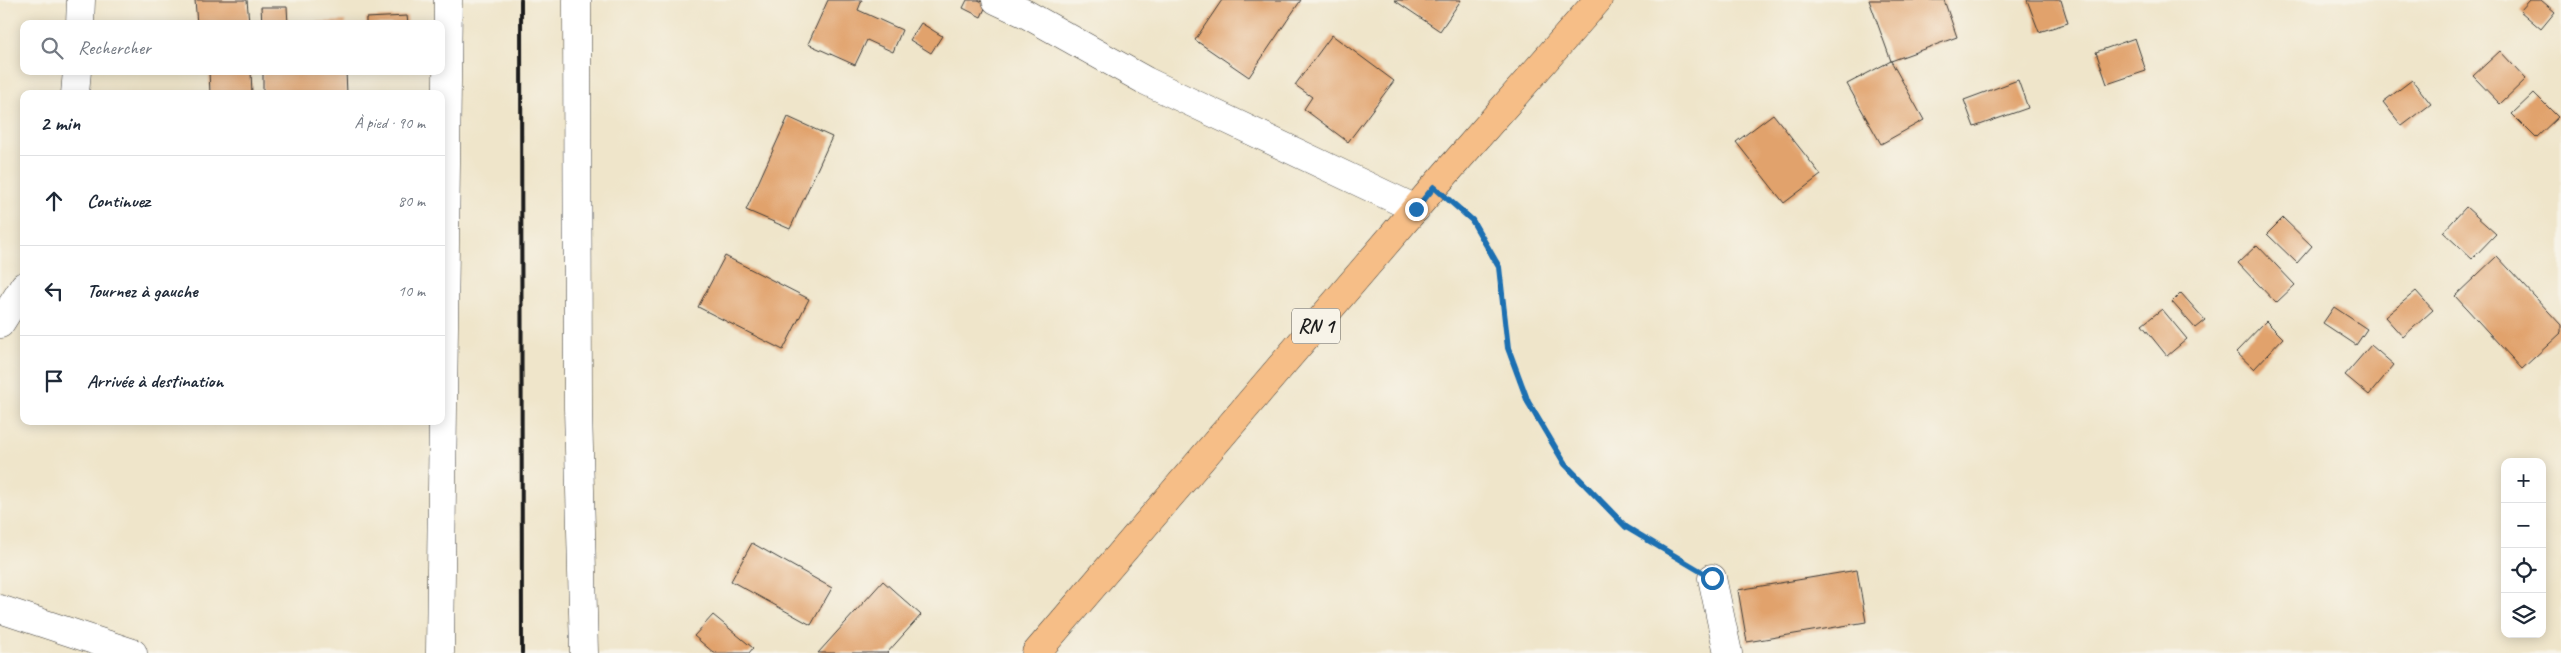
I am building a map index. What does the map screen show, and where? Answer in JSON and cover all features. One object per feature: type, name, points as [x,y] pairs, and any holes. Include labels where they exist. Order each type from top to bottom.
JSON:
[{"type":"main road","name":"RN 1","points":[[1036,653],[1434,187],[1598,0]]},
{"type":"street","points":[[80,20],[82,0]]},
{"type":"street","points":[[445,244],[448,0]]},
{"type":"street","points":[[577,0],[578,408],[584,653]]},
{"type":"street","points":[[996,0],[1026,14],[1146,81],[1416,209]]},
{"type":"street","points":[[75,90],[77,75]]},
{"type":"street","points":[[0,324],[20,292]]},
{"type":"street","points":[[440,653],[443,425]]},
{"type":"street","points":[[1712,578],[1728,653]]},
{"type":"street","points":[[0,609],[133,653]]},
{"type":"path","points":[[1434,187],[1472,220],[1499,267],[1508,348],[1528,402],[1565,464],[1626,527],[1712,578]]},
{"type":"building","points":[[195,0],[247,0],[249,20],[197,20]]},
{"type":"building","points":[[828,0],[862,0],[858,10],[902,30],[893,52],[867,40],[855,65],[808,44]]},
{"type":"building","points":[[967,0],[978,0],[987,4],[981,17],[963,8]]},
{"type":"building","points":[[1222,0],[1301,0],[1249,77],[1195,40]]},
{"type":"building","points":[[1394,0],[1461,0],[1440,31]]},
{"type":"building","points":[[1869,0],[1944,0],[1957,37],[1891,61]]},
{"type":"building","points":[[2027,0],[2061,0],[2068,23],[2039,32]]},
{"type":"building","points":[[2530,0],[2541,0],[2555,12],[2541,29],[2520,11]]},
{"type":"building","points":[[261,7],[287,7],[288,20],[262,20]]},
{"type":"building","points":[[407,16],[408,20],[366,20],[366,18]]},
{"type":"building","points":[[921,23],[942,36],[931,53],[910,40]]},
{"type":"building","points":[[1332,35],[1394,81],[1348,142],[1304,109],[1312,97],[1295,85]]},
{"type":"building","points":[[2135,38],[2146,71],[2107,84],[2096,52]]},
{"type":"building","points":[[2500,51],[2526,79],[2500,104],[2473,76]]},
{"type":"building","points":[[1891,61],[1924,120],[1881,144],[1847,84]]},
{"type":"building","points":[[209,75],[251,75],[252,90],[210,90]]},
{"type":"building","points":[[263,75],[346,75],[347,90],[263,90]]},
{"type":"building","points":[[2018,80],[2028,108],[1974,127],[1964,100]]},
{"type":"building","points":[[2412,80],[2431,104],[2402,126],[2383,102]]},
{"type":"building","points":[[2534,93],[2558,117],[2536,138],[2512,114]]},
{"type":"building","points":[[1773,114],[1821,175],[1784,203],[1736,142]]},
{"type":"building","points":[[788,117],[832,137],[790,229],[746,210]]},
{"type":"building","points":[[2466,207],[2496,234],[2472,259],[2443,232]]},
{"type":"building","points":[[2283,218],[2312,246],[2297,263],[2267,234]]},
{"type":"building","points":[[2257,245],[2295,285],[2276,303],[2238,263]]},
{"type":"building","points":[[725,256],[809,299],[783,350],[698,307]]},
{"type":"building","points":[[2497,256],[2561,325],[2561,333],[2522,369],[2455,296]]},
{"type":"building","points":[[2416,291],[2433,310],[2403,337],[2385,317]]},
{"type":"building","points":[[2181,293],[2205,320],[2195,328],[2172,302]]},
{"type":"building","points":[[2334,307],[2367,329],[2356,345],[2323,323]]},
{"type":"building","points":[[2162,309],[2187,339],[2167,356],[2142,325]]},
{"type":"building","points":[[2266,321],[2283,338],[2254,369],[2236,352]]},
{"type":"building","points":[[2371,345],[2394,365],[2369,395],[2345,375]]},
{"type":"building","points":[[752,543],[832,588],[811,625],[731,581]]},
{"type":"building","points":[[1857,570],[1866,622],[1747,642],[1738,590]]},
{"type":"building","points":[[883,581],[921,615],[887,653],[818,653]]},
{"type":"building","points":[[713,615],[753,648],[749,653],[714,653],[694,636]]},
{"type":"railway","points":[[521,0],[522,653]]},
{"type":"route","points":[[1416,209],[1434,187],[1472,220],[1499,267],[1508,348],[1528,402],[1565,464],[1626,527],[1712,578]]}]
